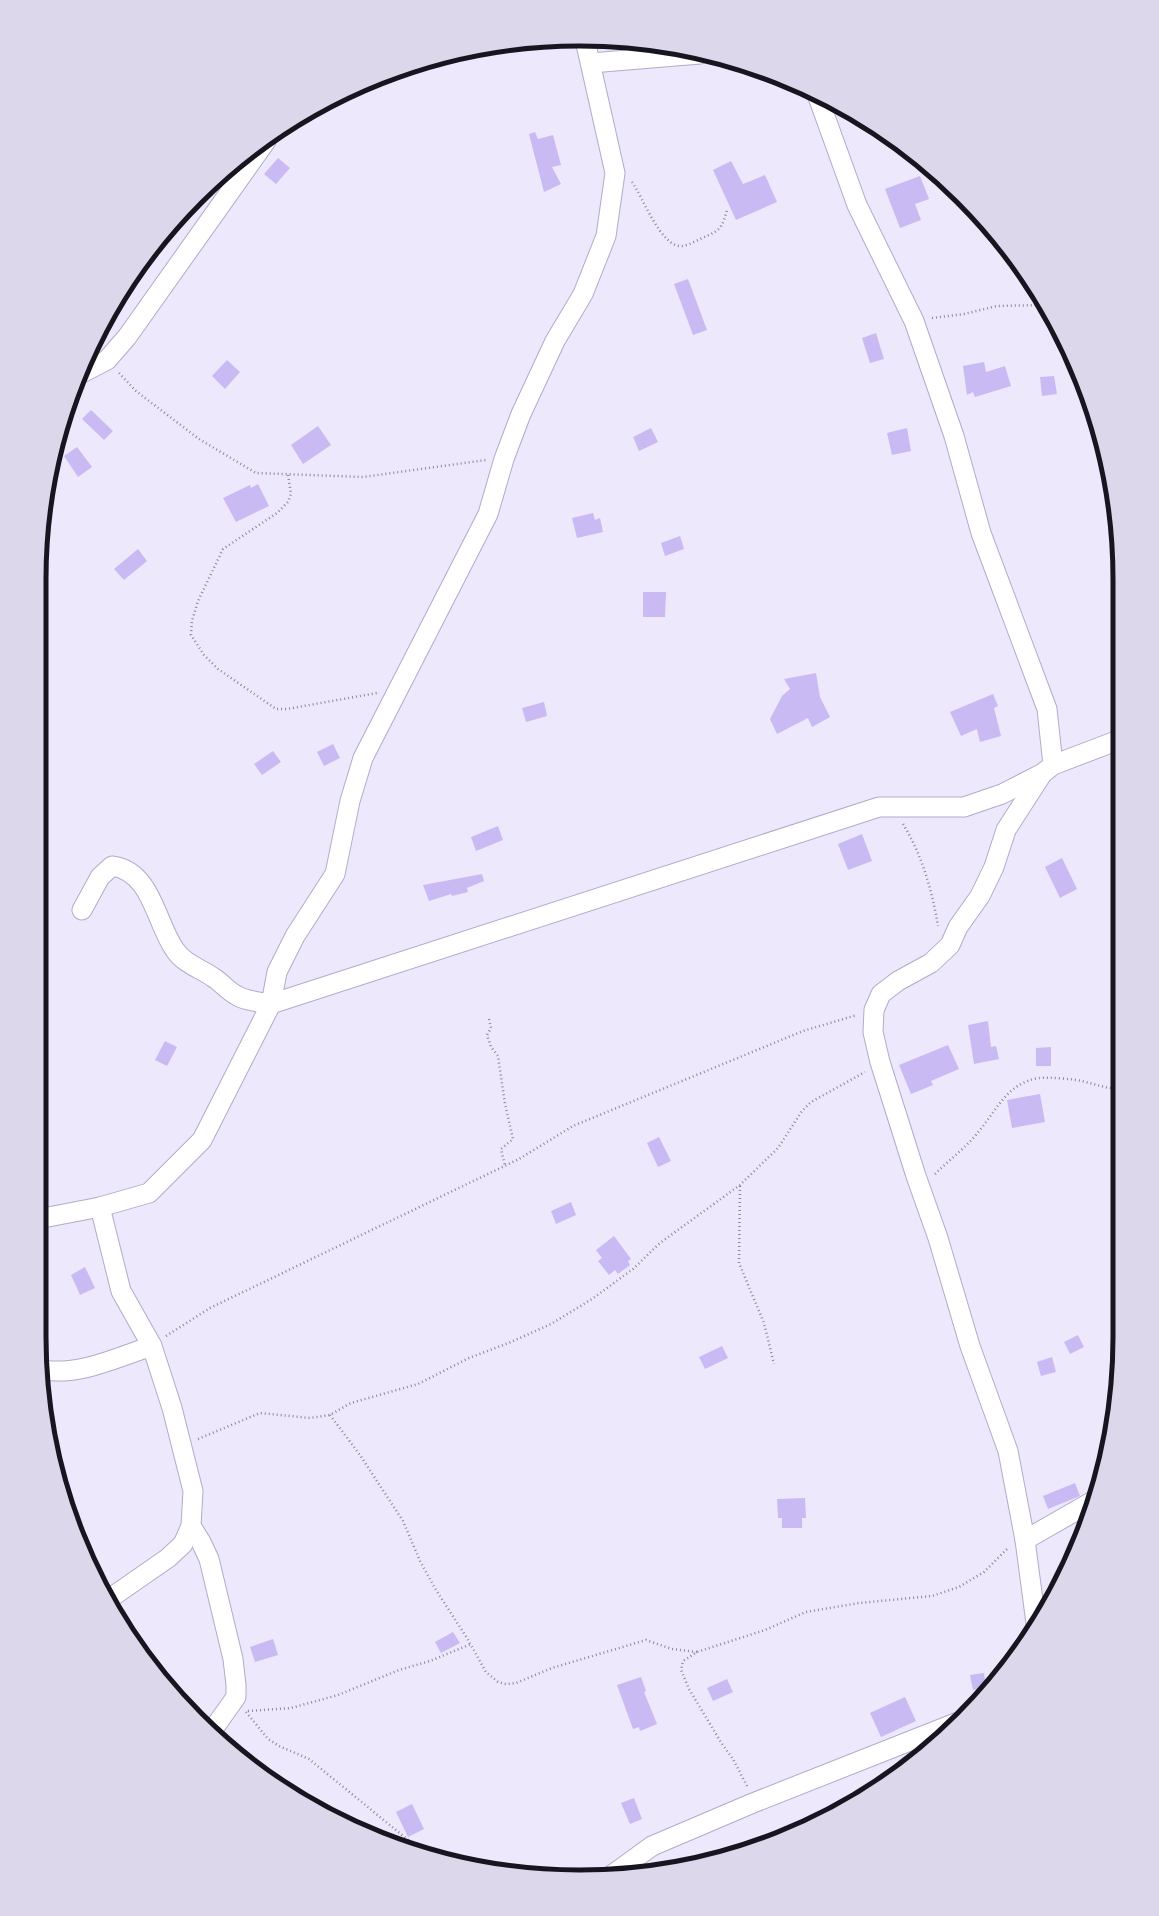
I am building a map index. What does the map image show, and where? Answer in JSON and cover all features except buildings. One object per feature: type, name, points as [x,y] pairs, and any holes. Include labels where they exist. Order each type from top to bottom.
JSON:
[{"type":"street","points":[[46,1217],[100,1207],[149,1193],[202,1140],[271,1004],[278,972],[295,936],[335,874],[350,801],[363,758],[488,514],[504,459],[521,414],[555,341],[583,294],[606,236],[615,173],[587,46]]},
{"type":"street","points":[[591,64],[682,56]]},
{"type":"street","points":[[820,104],[857,205],[914,321],[954,436],[981,534],[1047,709],[1048,769],[1006,830],[994,867],[980,896],[958,927],[950,945],[931,963],[898,981],[881,994],[874,1010],[873,1032],[880,1062],[920,1188],[938,1238],[970,1346],[1008,1451],[1024,1536],[1035,1614]]},
{"type":"street","points":[[90,369],[107,360],[128,337],[255,156]]},
{"type":"street","points":[[82,910],[100,877],[112,866],[118,867],[128,872],[142,884],[175,951],[179,955],[214,977],[236,996],[271,1004],[879,807],[964,807],[1002,794],[1048,769],[1113,742]]},
{"type":"street","points":[[100,1207],[122,1291],[152,1346],[172,1408],[193,1491],[191,1526],[183,1544],[168,1558],[113,1596]]},
{"type":"street","points":[[47,1370],[67,1371],[96,1365],[152,1346]]},
{"type":"street","points":[[1024,1536],[1086,1505]]},
{"type":"street","points":[[191,1526],[209,1559],[233,1659],[240,1704],[231,1706],[219,1719],[215,1726]]},
{"type":"street","points":[[621,1868],[652,1846],[753,1803],[941,1729]]},
{"type":"path","points":[[615,173],[625,176],[633,183],[655,223],[668,241],[674,245],[682,246],[714,234],[723,226],[727,210]]},
{"type":"path","points":[[914,321],[964,314],[997,306],[1037,305]]},
{"type":"path","points":[[107,360],[136,391],[200,439],[256,473],[363,478],[504,459]]},
{"type":"path","points":[[288,475],[291,494],[284,508],[223,549],[196,608],[192,621],[192,635],[194,640],[204,655],[218,669],[276,709],[287,709],[372,693],[396,694]]},
{"type":"path","points":[[892,807],[915,844],[927,878],[934,901],[942,952]]},
{"type":"path","points":[[152,1346],[210,1308],[505,1166],[573,1126],[803,1031],[874,1010]]},
{"type":"path","points":[[489,1019],[490,1028],[486,1036],[491,1047],[498,1056],[505,1104],[513,1139],[501,1149],[505,1166]]},
{"type":"path","points":[[182,1447],[219,1429],[260,1413],[310,1418],[330,1415],[352,1403],[418,1384],[469,1358],[511,1342],[551,1324],[592,1299],[621,1278],[660,1243],[740,1185],[778,1148],[802,1111],[811,1102],[860,1076],[880,1062]]},
{"type":"path","points":[[920,1188],[979,1132],[1000,1102],[1010,1091],[1024,1083],[1039,1078],[1080,1080],[1113,1088]]},
{"type":"path","points":[[740,1185],[739,1263],[764,1323],[774,1364]]},
{"type":"path","points":[[330,1415],[360,1455],[404,1521],[420,1561],[433,1584],[486,1672],[498,1682],[506,1684],[516,1683],[527,1677],[552,1668],[646,1640],[672,1649],[698,1652]]},
{"type":"path","points":[[753,1803],[745,1779],[689,1689],[681,1670],[683,1661],[698,1652],[765,1630],[806,1612],[858,1603],[932,1596],[960,1587],[984,1572],[1024,1536]]},
{"type":"path","points":[[240,1704],[291,1708],[338,1695],[398,1670],[430,1661],[470,1644]]},
{"type":"path","points":[[240,1704],[268,1739],[279,1746],[308,1759],[414,1844]]}]
